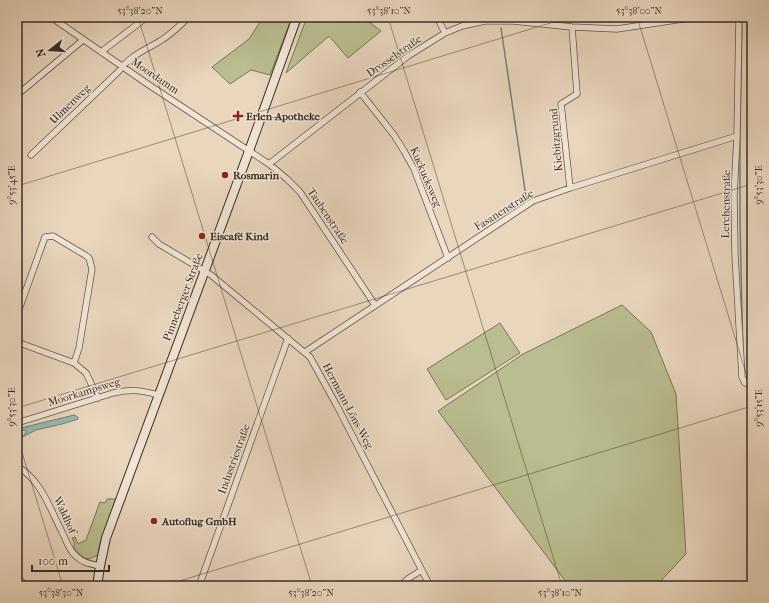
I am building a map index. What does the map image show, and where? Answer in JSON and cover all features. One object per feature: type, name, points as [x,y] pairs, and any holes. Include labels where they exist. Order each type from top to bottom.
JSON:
[{"type":"main road","name":"Pinneberger Straße","points":[[97,586],[106,538],[297,17]]},
{"type":"street","name":"Moordamm","points":[[50,17],[249,151]]},
{"type":"street","points":[[101,52],[147,17]]},
{"type":"street","name":"Ulmenweg","points":[[31,155],[138,52],[162,40],[189,17]]},
{"type":"street","points":[[437,17],[445,34]]},
{"type":"street","name":"Drosselstraße","points":[[269,164],[408,56],[445,34],[462,26],[475,22],[513,20],[572,27],[617,29],[696,17]]},
{"type":"street","name":"Lerchenstraße","points":[[739,17],[735,217],[742,377],[745,383],[752,384]]},
{"type":"street","name":"Kiebitzgrund","points":[[570,188],[561,104],[577,94],[572,27]]},
{"type":"street","points":[[17,95],[83,40]]},
{"type":"street","name":"Kuckucksweg","points":[[360,92],[394,135],[414,169],[448,258]]},
{"type":"street","name":"Fasanenstraße","points":[[305,352],[533,201],[737,136]]},
{"type":"street","name":"Taubenstraße","points":[[249,151],[288,179],[300,192],[375,305]]},
{"type":"street","points":[[17,315],[45,237],[53,236],[85,255],[88,258],[92,269],[79,348],[74,363]]},
{"type":"street","name":"Hermann-Löns-Weg","points":[[152,236],[159,244],[205,271],[310,357],[430,586]]},
{"type":"street","name":"Industriestraße","points":[[199,586],[288,338]]},
{"type":"street","points":[[17,342],[74,363],[86,373],[98,398]]},
{"type":"street","name":"Moorkampsweg","points":[[17,424],[127,389],[144,391],[158,395]]},
{"type":"street","name":"Waldhof","points":[[17,466],[34,479],[42,490],[70,549],[75,556],[89,564],[100,566]]},
{"type":"street","points":[[400,586],[422,570]]},
{"type":"street","points":[[17,576],[24,586]]},
{"type":"green space","points":[[263,17],[292,17],[270,75],[251,70],[230,84],[212,67],[249,39]]},
{"type":"green space","points":[[307,17],[363,17],[381,31],[348,58],[329,36],[286,73]]},
{"type":"green space","points":[[622,305],[651,332],[676,394],[686,554],[656,586],[569,586],[438,411],[523,354]]},
{"type":"green space","points":[[500,323],[520,353],[446,400],[427,369]]},
{"type":"green space","points":[[107,499],[116,499],[100,544],[98,555],[89,559],[84,558],[74,549],[74,542],[72,538],[75,537],[78,544],[86,540],[100,502],[105,503]]},
{"type":"water","points":[[74,415],[78,417],[78,419],[36,430],[17,440],[17,435],[22,436],[26,431],[18,431],[17,429]]},
{"type":"waterway","points":[[742,21],[740,223],[743,356]]},
{"type":"waterway","points":[[501,28],[526,197]]},
{"type":"place","name":"Erlen-Apotheke","points":[[238,116]]},
{"type":"place","name":"Rosmarin","points":[[225,175]]},
{"type":"place","name":"Eiscafé Kind","points":[[202,236]]},
{"type":"place","name":"Autoflug GmbH","points":[[154,521]]}]
